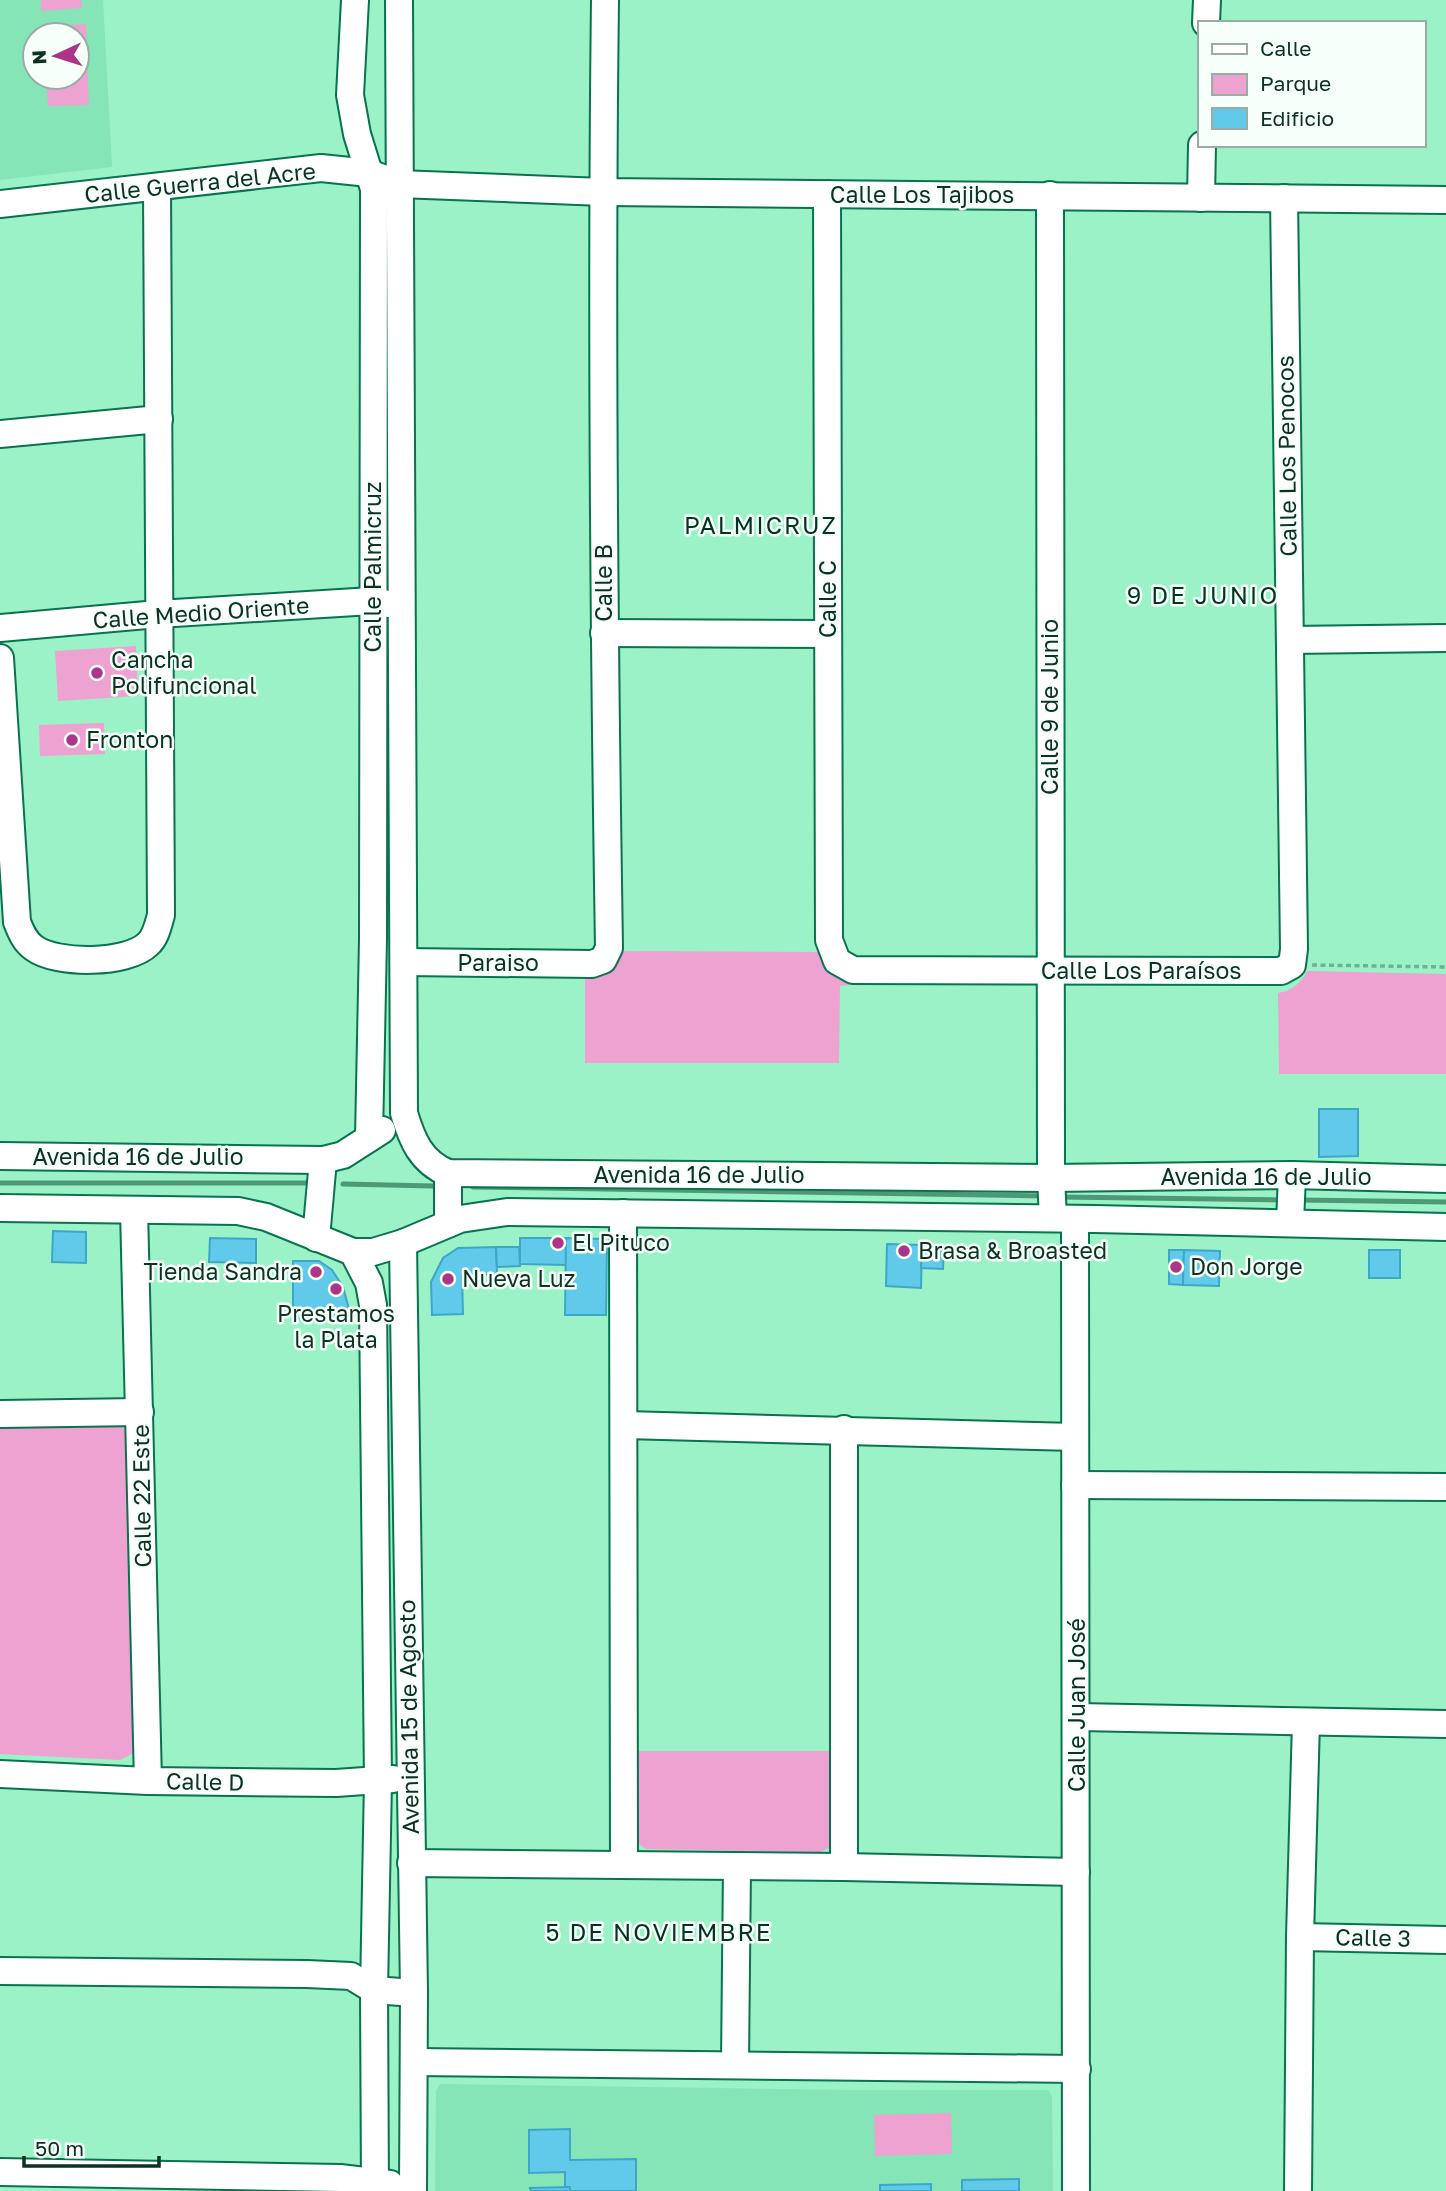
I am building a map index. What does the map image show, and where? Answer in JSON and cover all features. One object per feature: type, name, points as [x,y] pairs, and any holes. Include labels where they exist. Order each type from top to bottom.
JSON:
[{"type":"street","name":"Calle Palmicruz","points":[[355,0],[350,95],[357,134],[374,189],[373,939],[369,1138]]},
{"type":"street","name":"Calle Palmicruz","points":[[399,0],[404,1113]]},
{"type":"street","name":"Calle B","points":[[592,964],[603,960],[609,948],[604,633],[605,0]]},
{"type":"street","points":[[1206,21],[1207,0]]},
{"type":"street","points":[[1201,198],[1202,147]]},
{"type":"street","name":"Calle Guerra del Acre","points":[[0,204],[321,168],[369,173],[399,184]]},
{"type":"street","name":"Calle Los Tajibos","points":[[399,184],[603,192],[1446,200]]},
{"type":"street","points":[[0,658],[17,922],[23,937],[34,948],[60,958],[89,960],[127,955],[149,943],[161,915],[157,187]]},
{"type":"street","name":"Calle C","points":[[827,194],[829,940],[837,961]]},
{"type":"street","name":"Calle 9 de Junio","points":[[1050,195],[1052,970],[1057,1202]]},
{"type":"street","name":"Calle Los Penocos","points":[[1284,198],[1294,949],[1292,965]]},
{"type":"street","points":[[0,434],[159,419]]},
{"type":"street","name":"Calle Medio Oriente","points":[[0,628],[158,614],[373,601],[401,607]]},
{"type":"street","points":[[604,633],[828,634]]},
{"type":"street","points":[[1290,640],[1446,638]]},
{"type":"street","name":"Calle Los Paraísos","points":[[837,961],[853,970],[1281,971],[1292,965]]},
{"type":"street","name":"Paraiso","points":[[404,962],[592,964]]},
{"type":"street","points":[[404,1113],[410,1134],[420,1153],[434,1167],[448,1193]]},
{"type":"street","name":"Avenida 16 de Julio","points":[[0,1156],[321,1178],[343,1155],[404,1113]]},
{"type":"street","points":[[316,1238],[321,1178]]},
{"type":"street","name":"Avenida 16 de Julio","points":[[0,1208],[239,1211],[266,1217],[354,1252],[373,1252],[403,1242],[448,1193],[882,1195],[1057,1202],[1291,1200],[1446,1179]]},
{"type":"street","name":"Avenida 16 de Julio","points":[[448,1193],[460,1219],[506,1212],[624,1213],[882,1195],[1057,1202],[1291,1200],[1446,1227]]},
{"type":"street","name":"Calle Juan José","points":[[1057,1202],[1076,1437],[1076,2191]]},
{"type":"street","name":"Calle 22 Este","points":[[134,1210],[148,1781]]},
{"type":"street","points":[[624,1213],[624,1865]]},
{"type":"street","name":"Avenida 15 de Agosto","points":[[403,1242],[414,1993],[413,2190]]},
{"type":"street","name":"Avenida 15 de Agosto","points":[[354,1252],[369,1283],[373,1304],[378,1781],[374,1990],[375,2186]]},
{"type":"street","points":[[0,1414],[140,1412]]},
{"type":"street","points":[[625,1424],[1076,1437]]},
{"type":"street","points":[[844,1429],[844,1867]]},
{"type":"street","points":[[1075,1485],[1446,1487]]},
{"type":"street","points":[[1077,1717],[1446,1724]]},
{"type":"street","points":[[1298,2191],[1300,1937],[1306,1722]]},
{"type":"street","name":"Calle D","points":[[0,1774],[148,1781],[323,1783],[410,1777]]},
{"type":"street","points":[[411,1863],[1076,1872]]},
{"type":"street","points":[[735,2064],[737,1866]]},
{"type":"street","name":"Calle 3","points":[[1300,1937],[1446,1940]]},
{"type":"street","points":[[0,1971],[351,1976],[374,1990],[414,1993]]},
{"type":"street","points":[[414,2062],[1077,2069]]},
{"type":"street","points":[[0,2172],[327,2178],[413,2190]]},
{"type":"path","points":[[1292,965],[1446,967]]},
{"type":"shaded area","points":[[0,0],[103,0],[112,167],[0,180]]},
{"type":"shaded area","points":[[440,2084],[1048,2090],[1052,2096],[1053,2191],[435,2191],[436,2091]]},
{"type":"green space","points":[[41,0],[81,0],[82,8],[41,11]]},
{"type":"green space","points":[[47,91],[88,91],[89,105],[48,106]]},
{"type":"green space","name":"Cancha Polifuncional","points":[[136,646],[138,696],[58,701],[55,651]]},
{"type":"green space","name":"Fronton","points":[[104,723],[105,754],[40,756],[39,725]]},
{"type":"green space","points":[[615,951],[822,952],[849,975],[849,985],[840,986],[839,1063],[585,1063],[585,971]]},
{"type":"green space","points":[[1307,971],[1446,974],[1446,1074],[1279,1074],[1278,993],[1296,986]]},
{"type":"green space","points":[[117,1421],[126,1427],[136,1752],[120,1760],[0,1754],[0,1424]]},
{"type":"green space","points":[[636,1751],[834,1751],[834,1840],[831,1847],[820,1852],[646,1849],[636,1842]]},
{"type":"green space","points":[[951,2113],[952,2154],[875,2156],[874,2115]]},
{"type":"building","points":[[1319,1109],[1358,1109],[1358,1156],[1319,1157]]},
{"type":"building","points":[[53,1231],[86,1232],[86,1263],[52,1262]]},
{"type":"building","points":[[210,1238],[256,1239],[256,1263],[209,1262]]},
{"type":"building","points":[[520,1238],[566,1238],[566,1265],[520,1264]]},
{"type":"building","points":[[566,1238],[603,1239],[607,1243],[606,1315],[565,1315]]},
{"type":"building","points":[[887,1244],[922,1245],[921,1288],[886,1286]]},
{"type":"building","points":[[922,1245],[944,1246],[943,1269],[921,1268]]},
{"type":"building","name":"Nueva Luz","points":[[496,1247],[497,1274],[462,1275],[463,1314],[432,1315],[431,1282],[443,1258],[458,1248]]},
{"type":"building","points":[[496,1247],[519,1247],[520,1266],[497,1267]]},
{"type":"building","name":"Don Jorge","points":[[1169,1250],[1184,1250],[1183,1285],[1169,1284]]},
{"type":"building","points":[[1184,1250],[1220,1251],[1219,1286],[1183,1285]]},
{"type":"building","points":[[1369,1250],[1400,1250],[1400,1278],[1369,1278]]},
{"type":"building","points":[[293,1261],[319,1261],[332,1270],[343,1287],[352,1320],[293,1318]]},
{"type":"building","points":[[570,2129],[570,2160],[636,2159],[636,2191],[570,2191],[570,2187],[565,2187],[565,2172],[529,2173],[529,2130]]},
{"type":"building","points":[[1019,2179],[1019,2191],[962,2191],[962,2180]]},
{"type":"building","points":[[931,2184],[931,2191],[880,2191],[880,2185]]},
{"type":"building","points":[[570,2187],[570,2191],[531,2191],[530,2188]]},
{"type":"waterway","points":[[0,1183],[308,1183]]},
{"type":"waterway","points":[[343,1184],[433,1186]]},
{"type":"waterway","points":[[473,1187],[1044,1196]]},
{"type":"waterway","points":[[1061,1197],[1282,1200]]},
{"type":"waterway","points":[[1299,1200],[1446,1202]]},
{"type":"place","name":"Cancha Polifuncional","points":[[97,673]]},
{"type":"place","name":"Fronton","points":[[72,740]]},
{"type":"place","name":"El Pituco","points":[[558,1243]]},
{"type":"place","name":"Brasa & Broasted","points":[[904,1251]]},
{"type":"place","name":"Don Jorge","points":[[1176,1267]]},
{"type":"place","name":"Tienda Sandra","points":[[316,1272]]},
{"type":"place","name":"Nueva Luz","points":[[448,1279]]},
{"type":"place","name":"Prestamos la Plata","points":[[336,1289]]},
{"type":"district","name":"PALMICRUZ","points":[[761,526]]},
{"type":"district","name":"9 DE JUNIO","points":[[1203,596]]},
{"type":"district","name":"5 DE NOVIEMBRE","points":[[659,1933]]}]
